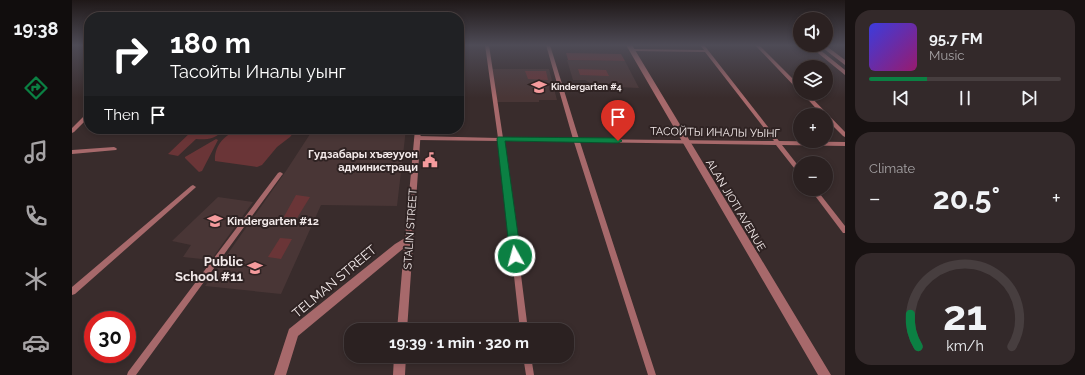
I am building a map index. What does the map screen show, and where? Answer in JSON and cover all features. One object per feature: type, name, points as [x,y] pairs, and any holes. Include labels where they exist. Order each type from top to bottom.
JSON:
[{"type":"street","points":[[490,62],[501,139],[523,323]]},
{"type":"street","points":[[553,62],[576,140],[652,375]]},
{"type":"street","name":"ALAN JIOTI AVENUE","points":[[639,62],[825,375]]},
{"type":"street","points":[[716,62],[793,163]]},
{"type":"street","points":[[774,62],[793,82]]},
{"type":"street","points":[[833,62],[845,73]]},
{"type":"street","points":[[811,100],[819,108]]},
{"type":"street","points":[[72,131],[84,119]]},
{"type":"street","points":[[833,122],[845,135]]},
{"type":"street","name":"STALIN STREET","points":[[403,323],[418,134]]},
{"type":"street","name":"ТАСОЙТЫ ИНАЛЫ УЫНГ","points":[[432,134],[501,139],[845,144]]},
{"type":"street","points":[[72,152],[114,149]]},
{"type":"street","points":[[130,375],[280,174]]},
{"type":"street","points":[[72,292],[193,186]]},
{"type":"street","points":[[818,196],[845,231]]},
{"type":"street","name":"TELMAN STREET","points":[[280,375],[293,333],[398,247],[409,240]]},
{"type":"street","points":[[399,375],[400,363]]},
{"type":"street","points":[[529,363],[530,375]]},
{"type":"shaded area","points":[[568,62],[626,62],[639,88],[596,86],[585,80],[573,80]]},
{"type":"shaded area","points":[[490,69],[549,69],[557,100],[539,100],[539,102],[496,102]]},
{"type":"shaded area","points":[[578,69],[606,70],[609,76],[580,75]]},
{"type":"shaded area","points":[[525,71],[546,71],[548,80],[528,79]]},
{"type":"shaded area","points":[[189,134],[218,134],[210,138],[196,139],[178,156],[168,154]]},
{"type":"shaded area","points":[[229,134],[292,134],[277,147],[262,165],[257,167],[215,161],[218,145]]},
{"type":"shaded area","points":[[310,134],[405,134],[397,206],[321,205],[281,294],[205,286],[286,171]]},
{"type":"shaded area","points":[[216,139],[218,140],[202,171],[199,172],[185,157]]},
{"type":"shaded area","points":[[296,195],[310,197],[294,223],[281,222]]},
{"type":"shaded area","name":"Kindergarten #12","points":[[218,197],[253,202],[211,260],[183,257],[191,245],[172,241]]},
{"type":"shaded area","points":[[280,238],[292,239],[281,259],[268,257]]},
{"type":"place","name":"Kindergarten #4","points":[[539,87]]},
{"type":"place","name":"Гудзабары хъæууон администраци","points":[[430,160]]},
{"type":"place","name":"Kindergarten #12","points":[[215,221]]},
{"type":"place","name":"Public School #11","points":[[255,268]]},
{"type":"route","points":[[515,256],[501,139],[618,141]]}]
